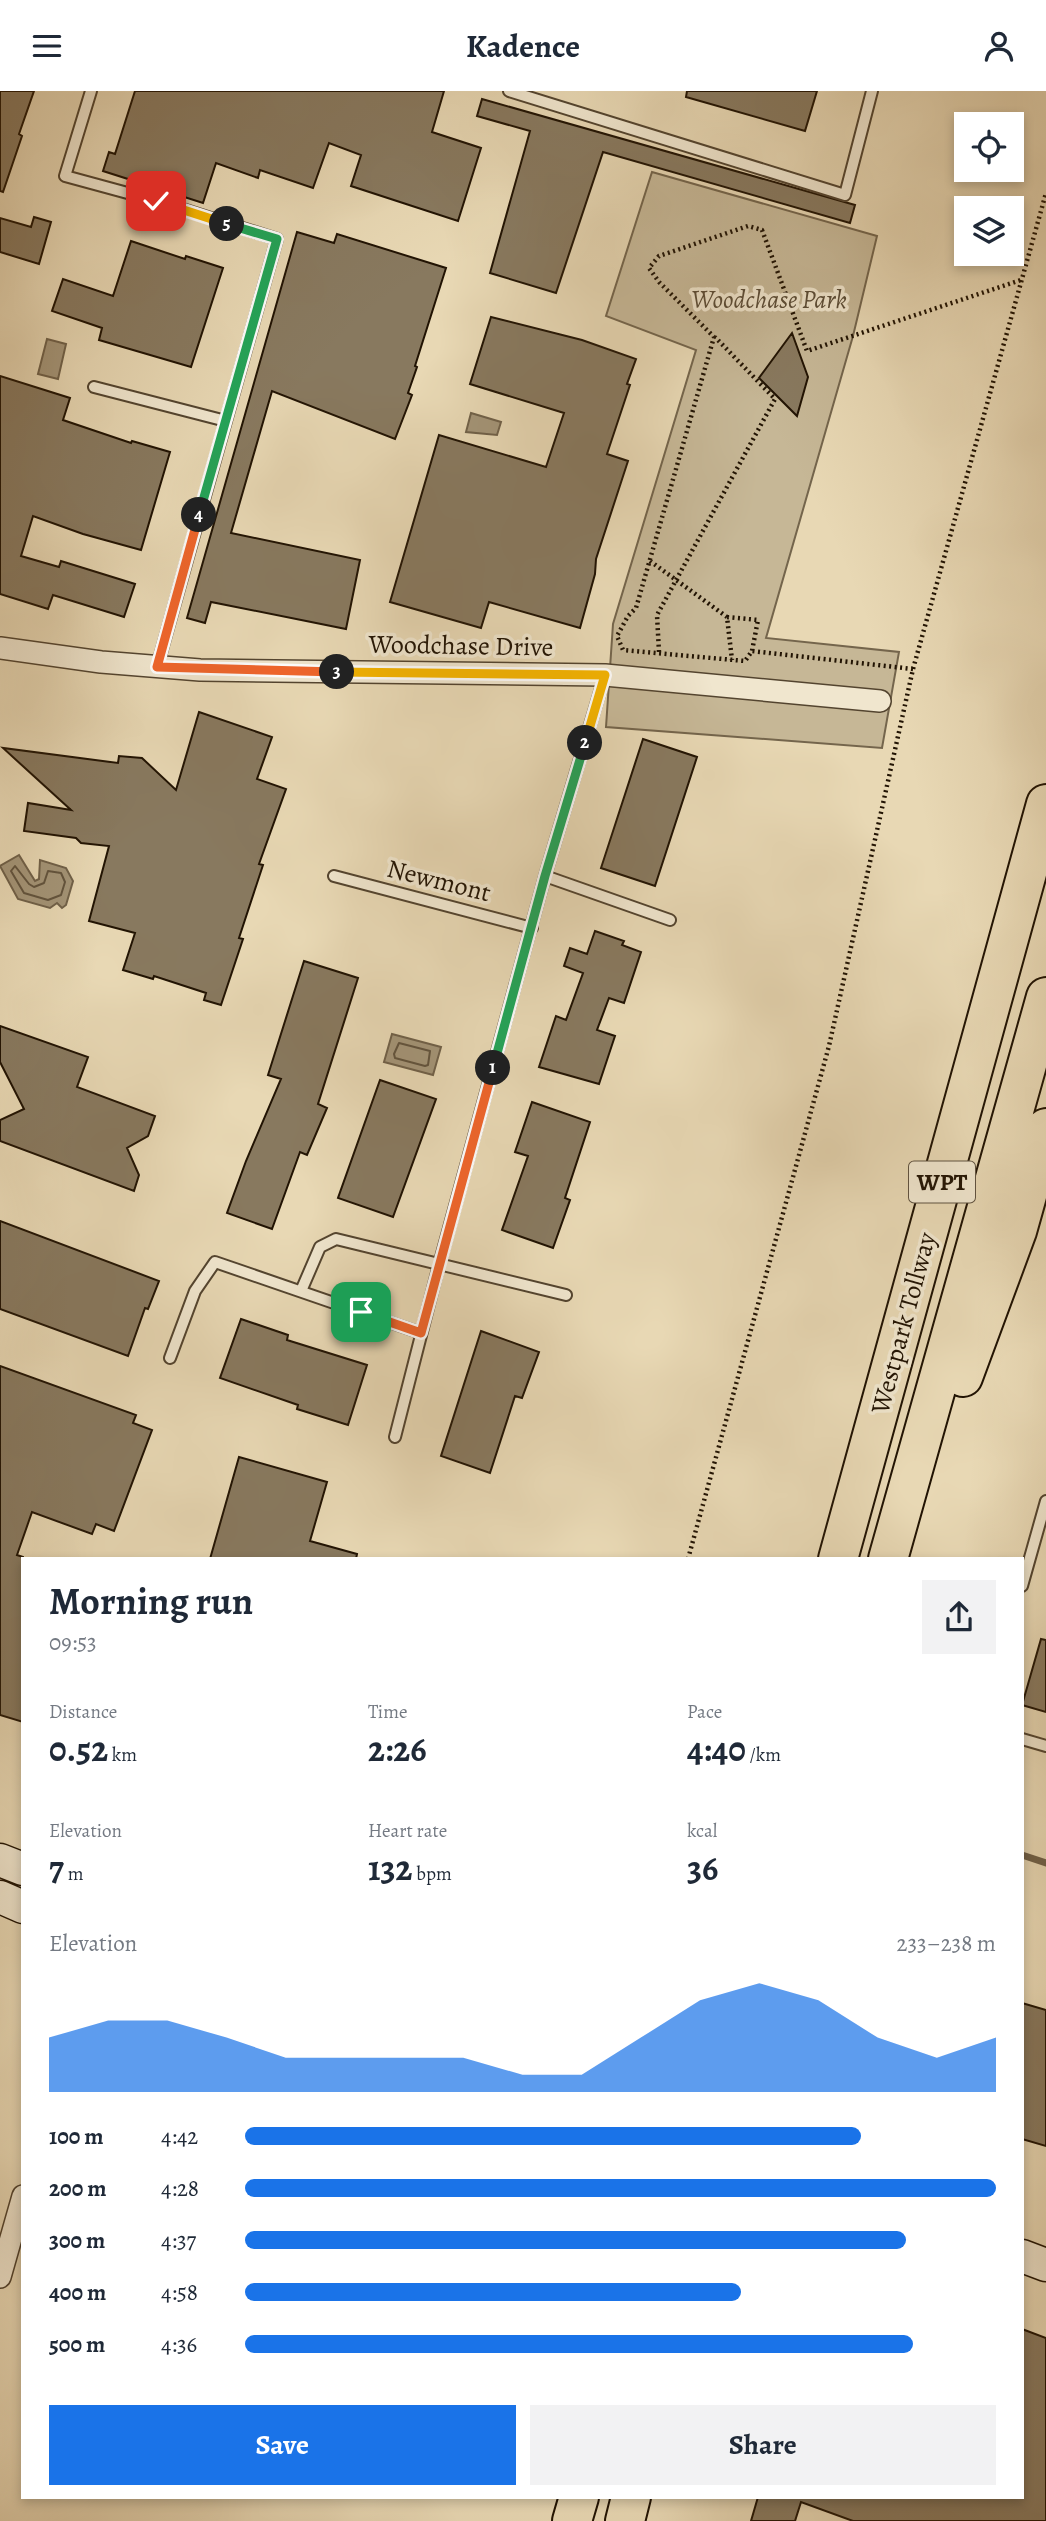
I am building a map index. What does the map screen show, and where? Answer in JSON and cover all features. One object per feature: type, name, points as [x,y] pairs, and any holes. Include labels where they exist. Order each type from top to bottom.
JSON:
[{"type":"highway","name":"Westpark Tollway","points":[[839,1557],[1046,804]]},
{"type":"highway","name":"Westpark Tollway","points":[[889,1557],[1046,997]]},
{"type":"highway","points":[[897,1557],[1017,1231],[1046,1128]]},
{"type":"highway","points":[[572,2521],[578,2499]]},
{"type":"highway","points":[[627,2521],[632,2499]]},
{"type":"street","name":"Woodchase Drive","points":[[0,648],[157,667],[301,672],[605,675],[880,701]]},
{"type":"street","points":[[0,1860],[21,1868]]},
{"type":"street","points":[[0,1897],[21,1906]]},
{"type":"street","points":[[0,2277],[21,2203]]},
{"type":"street","points":[[1024,2257],[1046,2265]]},
{"type":"lane","points":[[91,91],[65,176],[277,239],[157,667]]},
{"type":"lane","points":[[509,91],[845,195],[872,91]]},
{"type":"lane","points":[[94,387],[226,421]]},
{"type":"lane","points":[[395,1437],[545,876],[605,675]]},
{"type":"lane","name":"Newmont","points":[[334,876],[532,928]]},
{"type":"lane","points":[[545,876],[670,920]]},
{"type":"lane","points":[[301,1291],[320,1247],[336,1239],[566,1295]]},
{"type":"lane","points":[[170,1358],[195,1291],[215,1262],[421,1333]]},
{"type":"lane","points":[[1024,1578],[1046,1501]]},
{"type":"lane","points":[[1024,1740],[1046,1746]]},
{"type":"path","points":[[689,1557],[829,1046],[913,669],[1046,193]]},
{"type":"path","points":[[659,652],[657,615],[775,399],[659,282],[649,268],[659,256],[748,226],[762,230],[807,351],[1021,280]]},
{"type":"path","points":[[650,561],[727,617],[758,620],[752,651],[745,661],[623,650],[617,636],[628,616],[636,608],[714,337]]},
{"type":"path","points":[[727,617],[732,660]]},
{"type":"path","points":[[752,651],[913,669]]},
{"type":"green space","name":"Woodchase Park","points":[[652,172],[877,236],[853,336],[766,638],[899,652],[882,748],[606,727],[613,624],[696,350],[606,316]]},
{"type":"water","points":[[47,339],[66,344],[58,379],[38,374]]},
{"type":"water","points":[[471,413],[501,422],[497,435],[466,432]]},
{"type":"water","points":[[19,855],[35,881],[39,879],[40,860],[66,868],[73,881],[66,905],[62,908],[57,903],[50,908],[18,899],[0,866]]},
{"type":"water","points":[[392,1034],[441,1047],[433,1075],[384,1062]]},
{"type":"building","points":[[0,91],[34,91],[3,192],[0,191]]},
{"type":"building","points":[[135,91],[444,91],[432,132],[481,148],[458,221],[351,186],[361,155],[329,143],[313,188],[260,170],[258,178],[216,163],[203,203],[103,171],[109,152],[115,154]]},
{"type":"building","points":[[687,91],[817,91],[805,131],[686,97]]},
{"type":"building","points":[[482,99],[855,205],[850,223],[603,152],[556,293],[490,273],[530,131],[477,116]]},
{"type":"building","points":[[34,217],[51,222],[39,264],[0,252],[0,218],[31,227]]},
{"type":"building","points":[[297,232],[334,243],[337,234],[446,268],[415,366],[417,367],[408,393],[412,395],[395,439],[272,391],[231,533],[360,560],[346,629],[211,602],[205,623],[187,618]]},
{"type":"building","points":[[131,241],[223,268],[191,367],[99,340],[102,328],[52,311],[63,279],[113,296]]},
{"type":"building","points":[[491,317],[582,340],[636,359],[607,454],[628,461],[596,559],[595,574],[580,628],[489,602],[481,628],[390,602],[439,435],[546,467],[564,413],[470,384]]},
{"type":"building","points":[[792,333],[808,377],[797,416],[759,378]]},
{"type":"building","points":[[0,376],[70,398],[63,420],[131,443],[132,441],[170,452],[141,550],[83,534],[33,516],[21,556],[59,567],[61,561],[135,584],[124,617],[53,595],[48,609],[0,594]]},
{"type":"building","points":[[199,712],[272,737],[257,779],[286,789],[259,864],[263,865],[239,938],[243,939],[221,1005],[204,1000],[206,993],[154,976],[153,979],[123,970],[135,933],[89,921],[109,846],[81,843],[76,838],[24,831],[28,803],[71,810],[3,748],[118,763],[119,756],[142,758],[176,790]]},
{"type":"building","points":[[643,739],[697,757],[655,886],[601,868]]},
{"type":"building","points":[[595,931],[624,941],[622,945],[641,952],[624,1003],[609,998],[597,1030],[615,1036],[599,1084],[539,1067],[556,1016],[566,1020],[583,973],[564,966],[570,948],[587,954]]},
{"type":"building","points":[[304,961],[358,978],[318,1104],[327,1108],[307,1155],[300,1152],[272,1229],[227,1213],[281,1079],[268,1075]]},
{"type":"building","points":[[0,1026],[88,1057],[77,1087],[155,1116],[148,1136],[127,1148],[139,1175],[134,1191],[0,1141],[0,1120],[24,1109],[0,1062]]},
{"type":"building","points":[[380,1080],[436,1099],[393,1217],[338,1198]]},
{"type":"building","points":[[532,1102],[590,1122],[565,1198],[570,1200],[553,1248],[502,1230],[528,1156],[515,1152]]},
{"type":"building","points":[[0,1221],[159,1281],[148,1309],[145,1308],[128,1356],[0,1309]]},
{"type":"building","points":[[241,1319],[288,1335],[287,1340],[367,1365],[348,1425],[297,1409],[298,1405],[220,1378]]},
{"type":"building","points":[[481,1331],[539,1352],[522,1398],[515,1396],[490,1473],[441,1456]]},
{"type":"building","points":[[0,1366],[136,1415],[133,1423],[152,1430],[114,1531],[96,1524],[92,1534],[32,1512],[17,1555],[23,1557],[21,1721],[0,1715]]},
{"type":"building","points":[[239,1457],[327,1482],[310,1541],[357,1554],[356,1557],[211,1557]]},
{"type":"building","points":[[1041,1639],[1046,1640],[1046,1712],[1024,1706]]},
{"type":"building","points":[[1024,2004],[1046,2010],[1046,2146],[1024,2140]]},
{"type":"building","points":[[1024,2330],[1046,2338],[1046,2521],[853,2521],[801,2502],[795,2521],[751,2521],[757,2499],[1024,2499]]},
{"type":"waterway","points":[[1024,1856],[1046,1863]]},
{"type":"route","points":[[156,201],[277,239],[157,667],[200,670],[605,675],[545,876],[421,1333],[361,1312]]}]
